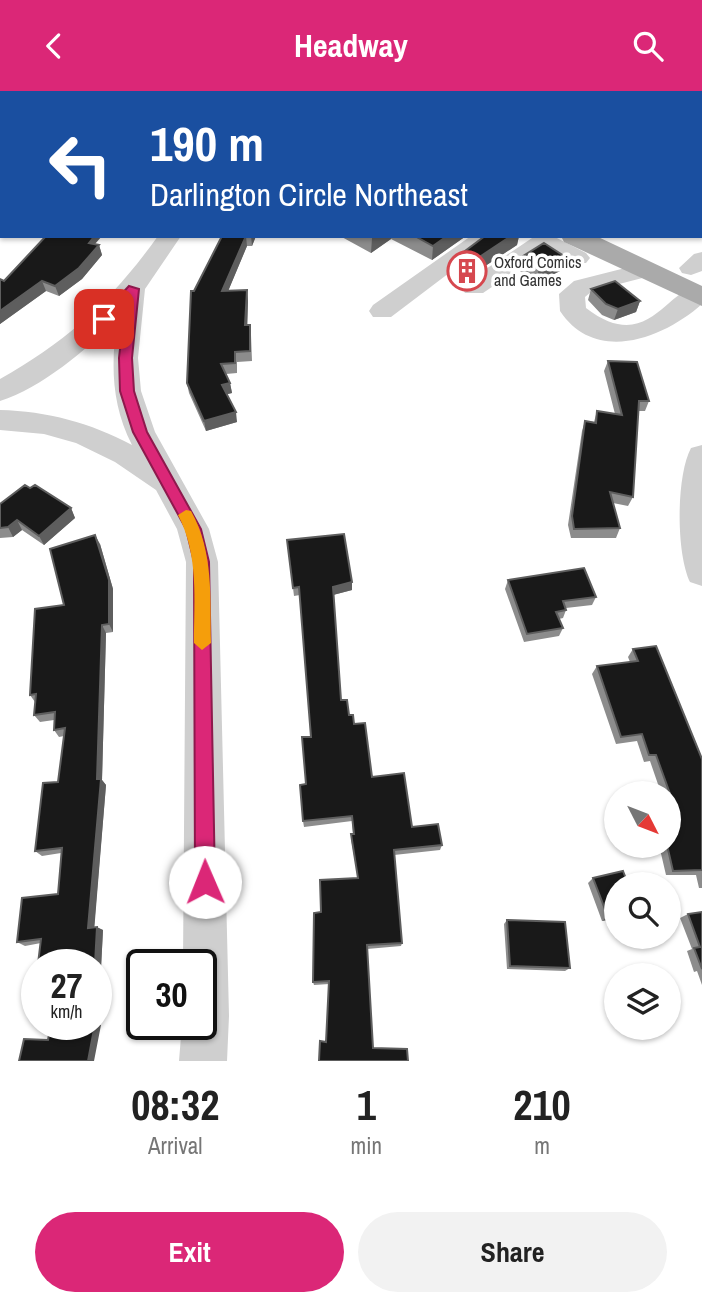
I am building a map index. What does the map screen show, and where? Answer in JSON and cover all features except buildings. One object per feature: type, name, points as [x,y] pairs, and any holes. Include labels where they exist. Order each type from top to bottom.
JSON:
[{"type":"main road","points":[[628,238],[699,278]]},
{"type":"main road","points":[[577,247],[645,270],[699,278]]},
{"type":"street","points":[[0,391],[63,352],[104,319],[133,289],[169,238]]},
{"type":"street","points":[[382,311],[484,238]]},
{"type":"street","points":[[474,288],[547,238],[577,247]]},
{"type":"street","points":[[645,270],[583,286],[572,294],[573,311],[603,332],[630,333],[671,318],[699,278]]},
{"type":"street","points":[[133,289],[125,358],[127,391],[140,432],[193,529],[202,562],[206,1016],[203,1061]]},
{"type":"street","points":[[0,420],[36,423],[96,438],[121,450],[171,489]]},
{"type":"street","points":[[701,463],[695,509],[702,572]]},
{"type":"slow traffic","points":[[186,515],[193,529],[202,562],[202,643]]},
{"type":"place","name":"Oxford Comics and Games","points":[[467,271]]},
{"type":"route","points":[[104,319],[133,289],[125,358],[127,391],[140,432],[193,529],[202,562],[205,882]]}]
